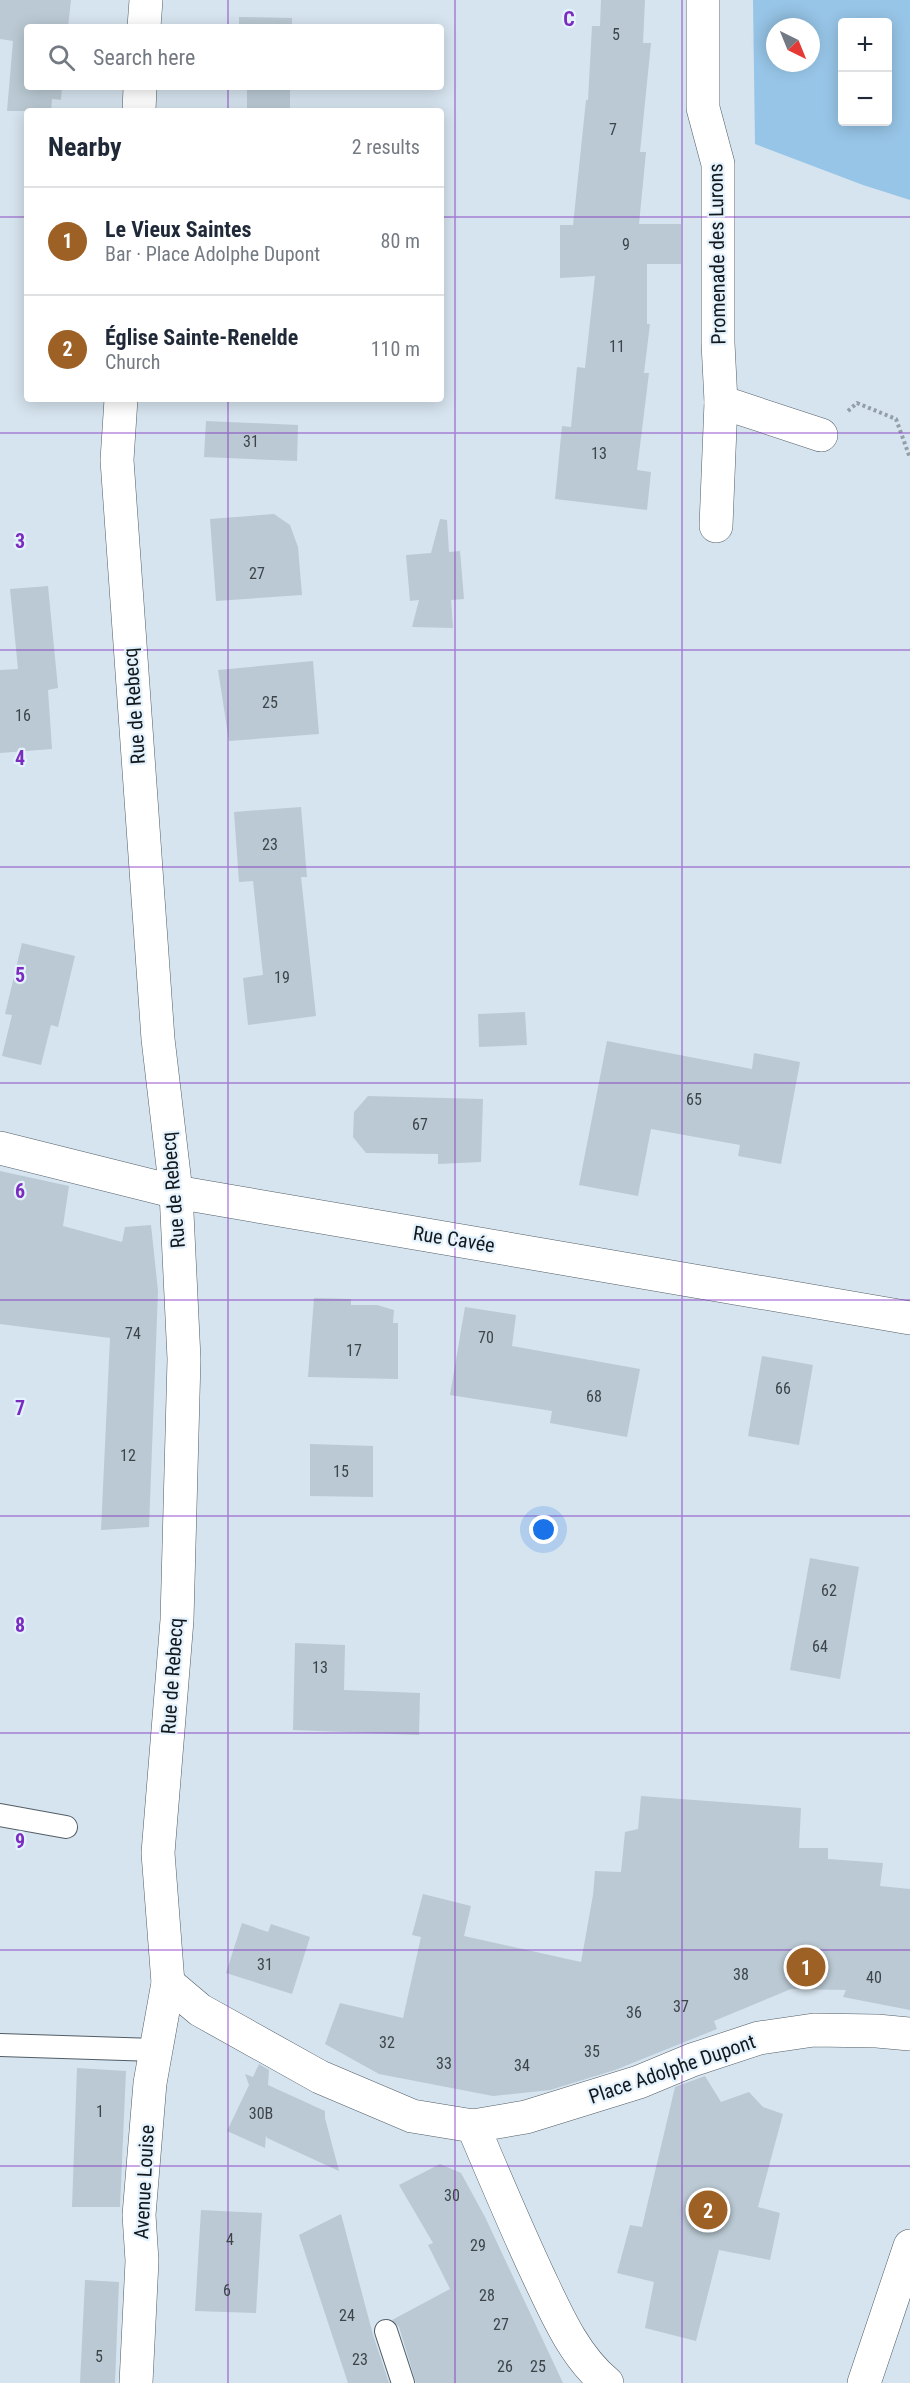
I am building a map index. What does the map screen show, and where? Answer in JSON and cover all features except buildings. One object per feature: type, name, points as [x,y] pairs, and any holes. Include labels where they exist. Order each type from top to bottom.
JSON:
[{"type":"street","points":[[144,24],[146,0]]},
{"type":"street","name":"Promenade des Lurons","points":[[703,0],[703,108],[718,164],[718,343],[721,402],[717,526]]},
{"type":"street","points":[[139,108],[140,90]]},
{"type":"street","name":"Rue de Rebecq","points":[[121,402],[117,460],[158,1039],[176,1192],[184,1371],[177,1620],[158,1853],[168,1983]]},
{"type":"street","points":[[721,402],[821,435]]},
{"type":"street","name":"Rue Cavée","points":[[0,1148],[176,1192],[910,1318]]},
{"type":"street","name":"Avenue Louise","points":[[136,2383],[142,2261],[139,2215],[155,2050],[168,1983]]},
{"type":"street","name":"Place Adolphe Dupont","points":[[168,1983],[200,2010],[320,2077],[412,2116],[473,2126],[526,2117],[639,2082],[692,2060],[759,2038],[814,2030],[910,2034]]},
{"type":"street","points":[[473,2126],[561,2324],[590,2367],[607,2383]]},
{"type":"street","points":[[864,2383],[910,2246]]},
{"type":"lane","points":[[0,1815],[66,1827]]},
{"type":"lane","points":[[0,2045],[155,2050]]},
{"type":"lane","points":[[386,2331],[403,2383]]},
{"type":"path","points":[[821,435],[857,403],[896,419],[910,458]]},
{"type":"shaded area","points":[[753,0],[910,0],[910,200],[863,185],[755,144]]},
{"type":"place","name":"Le Vieux Saintes","points":[[806,1967]]},
{"type":"place","name":"Église Sainte-Renelde","points":[[708,2210]]}]
